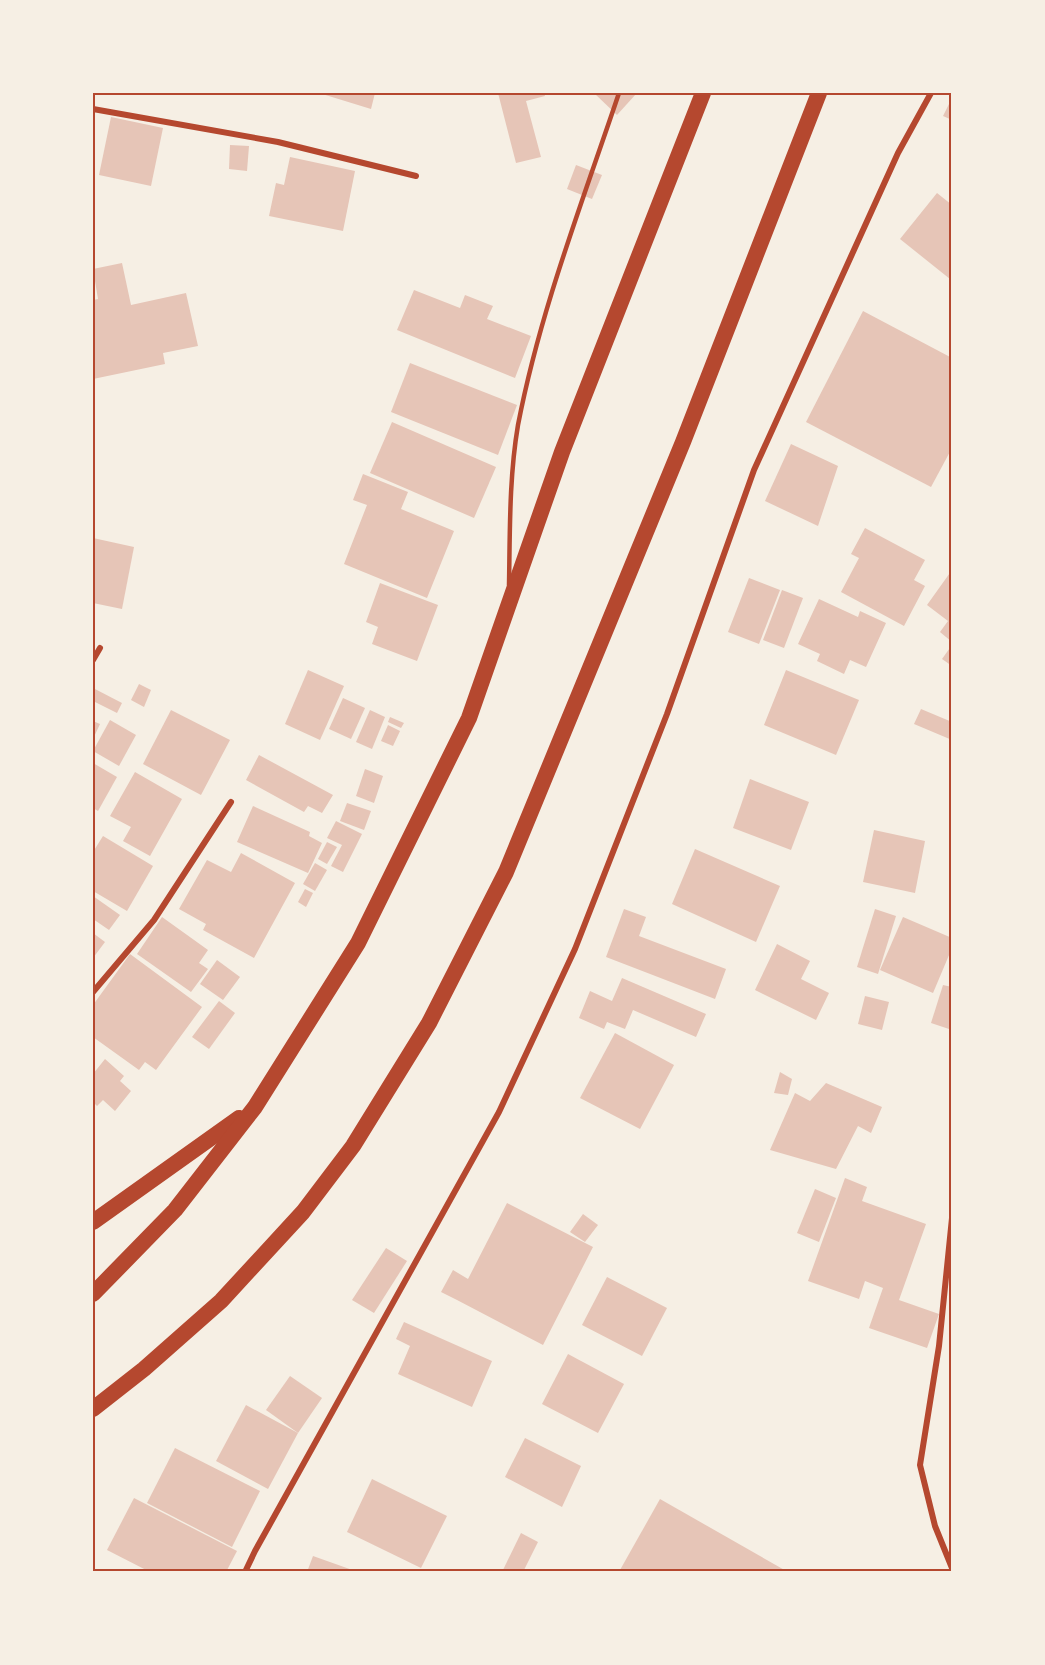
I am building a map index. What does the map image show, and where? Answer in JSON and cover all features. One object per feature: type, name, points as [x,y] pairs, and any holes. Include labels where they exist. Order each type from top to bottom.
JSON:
[{"type":"highway","points":[[93,1294],[175,1210],[255,1107],[358,943],[469,718],[562,452],[703,93]]},
{"type":"highway","points":[[93,1409],[144,1369],[221,1301],[303,1212],[353,1146],[429,1023],[506,872],[683,442],[819,93]]},
{"type":"highway","points":[[93,1222],[255,1107]]},
{"type":"street","points":[[245,1572],[260,1541],[499,1112],[575,949],[667,714],[754,470],[898,153],[931,93]]},
{"type":"street","points":[[93,109],[278,142],[416,176]]},
{"type":"street","points":[[93,660],[100,648]]},
{"type":"street","points":[[93,992],[154,920],[231,802]]},
{"type":"street","points":[[952,1218],[939,1346],[920,1465],[935,1526],[952,1568]]},
{"type":"lane","points":[[508,602],[510,493],[518,426],[542,320],[619,93]]},
{"type":"building","points":[[319,93],[375,93],[371,109]]},
{"type":"building","points":[[498,93],[544,93],[545,96],[526,101],[541,157],[516,163]]},
{"type":"building","points":[[594,93],[635,93],[636,94],[617,115]]},
{"type":"building","points":[[952,98],[952,120],[943,116]]},
{"type":"building","points":[[111,117],[163,128],[151,186],[99,175]]},
{"type":"building","points":[[230,145],[249,146],[247,171],[229,169]]},
{"type":"building","points":[[290,157],[355,171],[343,231],[269,216],[276,183],[284,185]]},
{"type":"building","points":[[576,165],[602,175],[592,199],[567,189]]},
{"type":"building","points":[[937,193],[952,205],[952,277],[950,279],[900,239]]},
{"type":"building","points":[[122,263],[131,305],[186,293],[198,346],[163,353],[165,364],[93,379],[93,300],[98,299],[93,269]]},
{"type":"building","points":[[414,290],[460,308],[465,295],[493,306],[487,319],[531,336],[515,378],[397,330]]},
{"type":"building","points":[[863,311],[952,358],[952,448],[931,487],[806,422]]},
{"type":"building","points":[[410,363],[517,405],[498,455],[391,412]]},
{"type":"building","points":[[392,422],[496,467],[474,518],[370,473]]},
{"type":"building","points":[[791,444],[838,466],[818,526],[765,501]]},
{"type":"building","points":[[363,474],[408,492],[401,509],[454,531],[427,598],[344,564],[367,505],[353,500]]},
{"type":"building","points":[[865,528],[925,560],[914,580],[925,586],[904,626],[841,592],[859,558],[851,554]]},
{"type":"building","points":[[93,538],[134,547],[122,609],[93,603]]},
{"type":"building","points":[[952,570],[952,642],[940,632],[948,621],[927,605]]},
{"type":"building","points":[[749,578],[780,590],[759,644],[728,632]]},
{"type":"building","points":[[380,583],[438,605],[417,661],[372,644],[378,627],[366,622]]},
{"type":"building","points":[[782,590],[803,598],[784,648],[763,640]]},
{"type":"building","points":[[819,599],[858,617],[860,611],[886,623],[866,667],[850,660],[844,674],[817,661],[820,654],[798,644]]},
{"type":"building","points":[[952,645],[952,666],[942,659]]},
{"type":"building","points":[[308,670],[344,686],[320,740],[285,724]]},
{"type":"building","points":[[786,670],[859,700],[836,755],[764,725]]},
{"type":"building","points":[[139,684],[151,690],[144,707],[131,700]]},
{"type":"building","points":[[93,688],[122,703],[117,713],[93,701]]},
{"type":"building","points":[[343,698],[365,708],[351,739],[329,729]]},
{"type":"building","points":[[921,709],[952,722],[952,740],[914,724]]},
{"type":"building","points":[[171,710],[230,740],[201,795],[143,764]]},
{"type":"building","points":[[370,710],[385,717],[372,749],[356,742]]},
{"type":"building","points":[[390,717],[404,723],[401,728],[388,722]]},
{"type":"building","points":[[110,720],[136,735],[119,766],[93,751]]},
{"type":"building","points":[[93,721],[100,724],[93,739]]},
{"type":"building","points":[[388,725],[400,731],[393,746],[381,741]]},
{"type":"building","points":[[259,755],[333,795],[322,813],[308,806],[304,812],[246,780]]},
{"type":"building","points":[[93,763],[117,777],[98,811],[93,808]]},
{"type":"building","points":[[365,769],[383,776],[374,803],[356,796]]},
{"type":"building","points":[[135,772],[182,799],[150,856],[123,841],[131,827],[110,816]]},
{"type":"building","points":[[750,779],[809,802],[791,850],[733,828]]},
{"type":"building","points":[[347,803],[371,811],[364,830],[340,821]]},
{"type":"building","points":[[253,806],[310,832],[309,836],[322,843],[308,873],[237,842]]},
{"type":"building","points":[[336,821],[362,834],[343,872],[331,866],[342,845],[327,838]]},
{"type":"building","points":[[874,830],[925,841],[915,893],[863,882]]},
{"type":"building","points":[[103,836],[153,866],[127,911],[93,891],[93,852]]},
{"type":"building","points":[[327,842],[337,847],[327,864],[318,859]]},
{"type":"building","points":[[695,849],[780,886],[756,942],[672,904]]},
{"type":"building","points":[[241,853],[295,883],[254,958],[203,930],[206,924],[179,909],[207,860],[231,872]]},
{"type":"building","points":[[315,863],[327,870],[315,891],[303,884]]},
{"type":"building","points":[[305,889],[313,893],[306,907],[298,902]]},
{"type":"building","points":[[93,896],[120,915],[109,930],[93,919]]},
{"type":"building","points":[[624,909],[646,917],[639,936],[726,969],[715,999],[606,957]]},
{"type":"building","points":[[875,909],[896,916],[878,974],[857,967]]},
{"type":"building","points":[[162,917],[208,950],[199,963],[208,969],[191,992],[137,954]]},
{"type":"building","points":[[903,917],[952,938],[952,948],[933,993],[880,970]]},
{"type":"building","points":[[93,933],[105,942],[93,958]]},
{"type":"building","points":[[777,944],[810,961],[801,979],[829,993],[816,1020],[755,990]]},
{"type":"building","points":[[130,954],[202,1007],[156,1070],[145,1062],[139,1070],[93,1037],[93,1005]]},
{"type":"building","points":[[217,960],[240,977],[223,1000],[200,984]]},
{"type":"building","points":[[622,978],[706,1014],[696,1037],[633,1010],[625,1029],[607,1022],[604,1029],[579,1018],[590,991],[612,1001]]},
{"type":"building","points":[[943,985],[952,987],[952,1030],[931,1023]]},
{"type":"building","points":[[865,996],[889,1002],[882,1030],[858,1024]]},
{"type":"building","points":[[219,1001],[235,1013],[209,1049],[192,1037]]},
{"type":"building","points":[[615,1033],[674,1065],[640,1129],[580,1098]]},
{"type":"building","points":[[105,1059],[124,1076],[120,1081],[131,1091],[115,1111],[103,1100],[97,1106],[93,1102],[93,1074]]},
{"type":"building","points":[[780,1072],[792,1079],[788,1095],[774,1093]]},
{"type":"building","points":[[826,1083],[882,1107],[871,1133],[858,1126],[836,1169],[770,1150],[795,1093],[810,1101]]},
{"type":"building","points":[[845,1178],[867,1187],[862,1201],[926,1224],[899,1300],[939,1314],[927,1348],[869,1328],[883,1288],[865,1281],[859,1299],[808,1281]]},
{"type":"building","points":[[815,1189],[836,1198],[819,1242],[797,1233]]},
{"type":"building","points":[[507,1203],[593,1247],[543,1345],[441,1292],[453,1270],[468,1279]]},
{"type":"building","points":[[583,1214],[598,1225],[585,1242],[570,1232]]},
{"type":"building","points":[[386,1248],[407,1261],[374,1313],[352,1300]]},
{"type":"building","points":[[607,1277],[667,1308],[642,1356],[582,1325]]},
{"type":"building","points":[[404,1322],[492,1361],[472,1407],[398,1374],[410,1346],[396,1339]]},
{"type":"building","points":[[568,1354],[624,1384],[598,1433],[542,1404]]},
{"type":"building","points":[[290,1376],[322,1398],[298,1433],[266,1410]]},
{"type":"building","points":[[246,1405],[298,1433],[268,1489],[216,1461]]},
{"type":"building","points":[[525,1438],[581,1466],[562,1507],[505,1477]]},
{"type":"building","points":[[175,1448],[260,1491],[232,1547],[147,1503]]},
{"type":"building","points":[[372,1479],[447,1516],[421,1568],[347,1532]]},
{"type":"building","points":[[134,1498],[237,1551],[226,1572],[150,1572],[107,1550]]},
{"type":"building","points":[[660,1499],[788,1572],[625,1572],[620,1570]]},
{"type":"building","points":[[521,1533],[538,1542],[523,1572],[502,1572]]},
{"type":"building","points":[[313,1556],[358,1572],[307,1572]]}]
